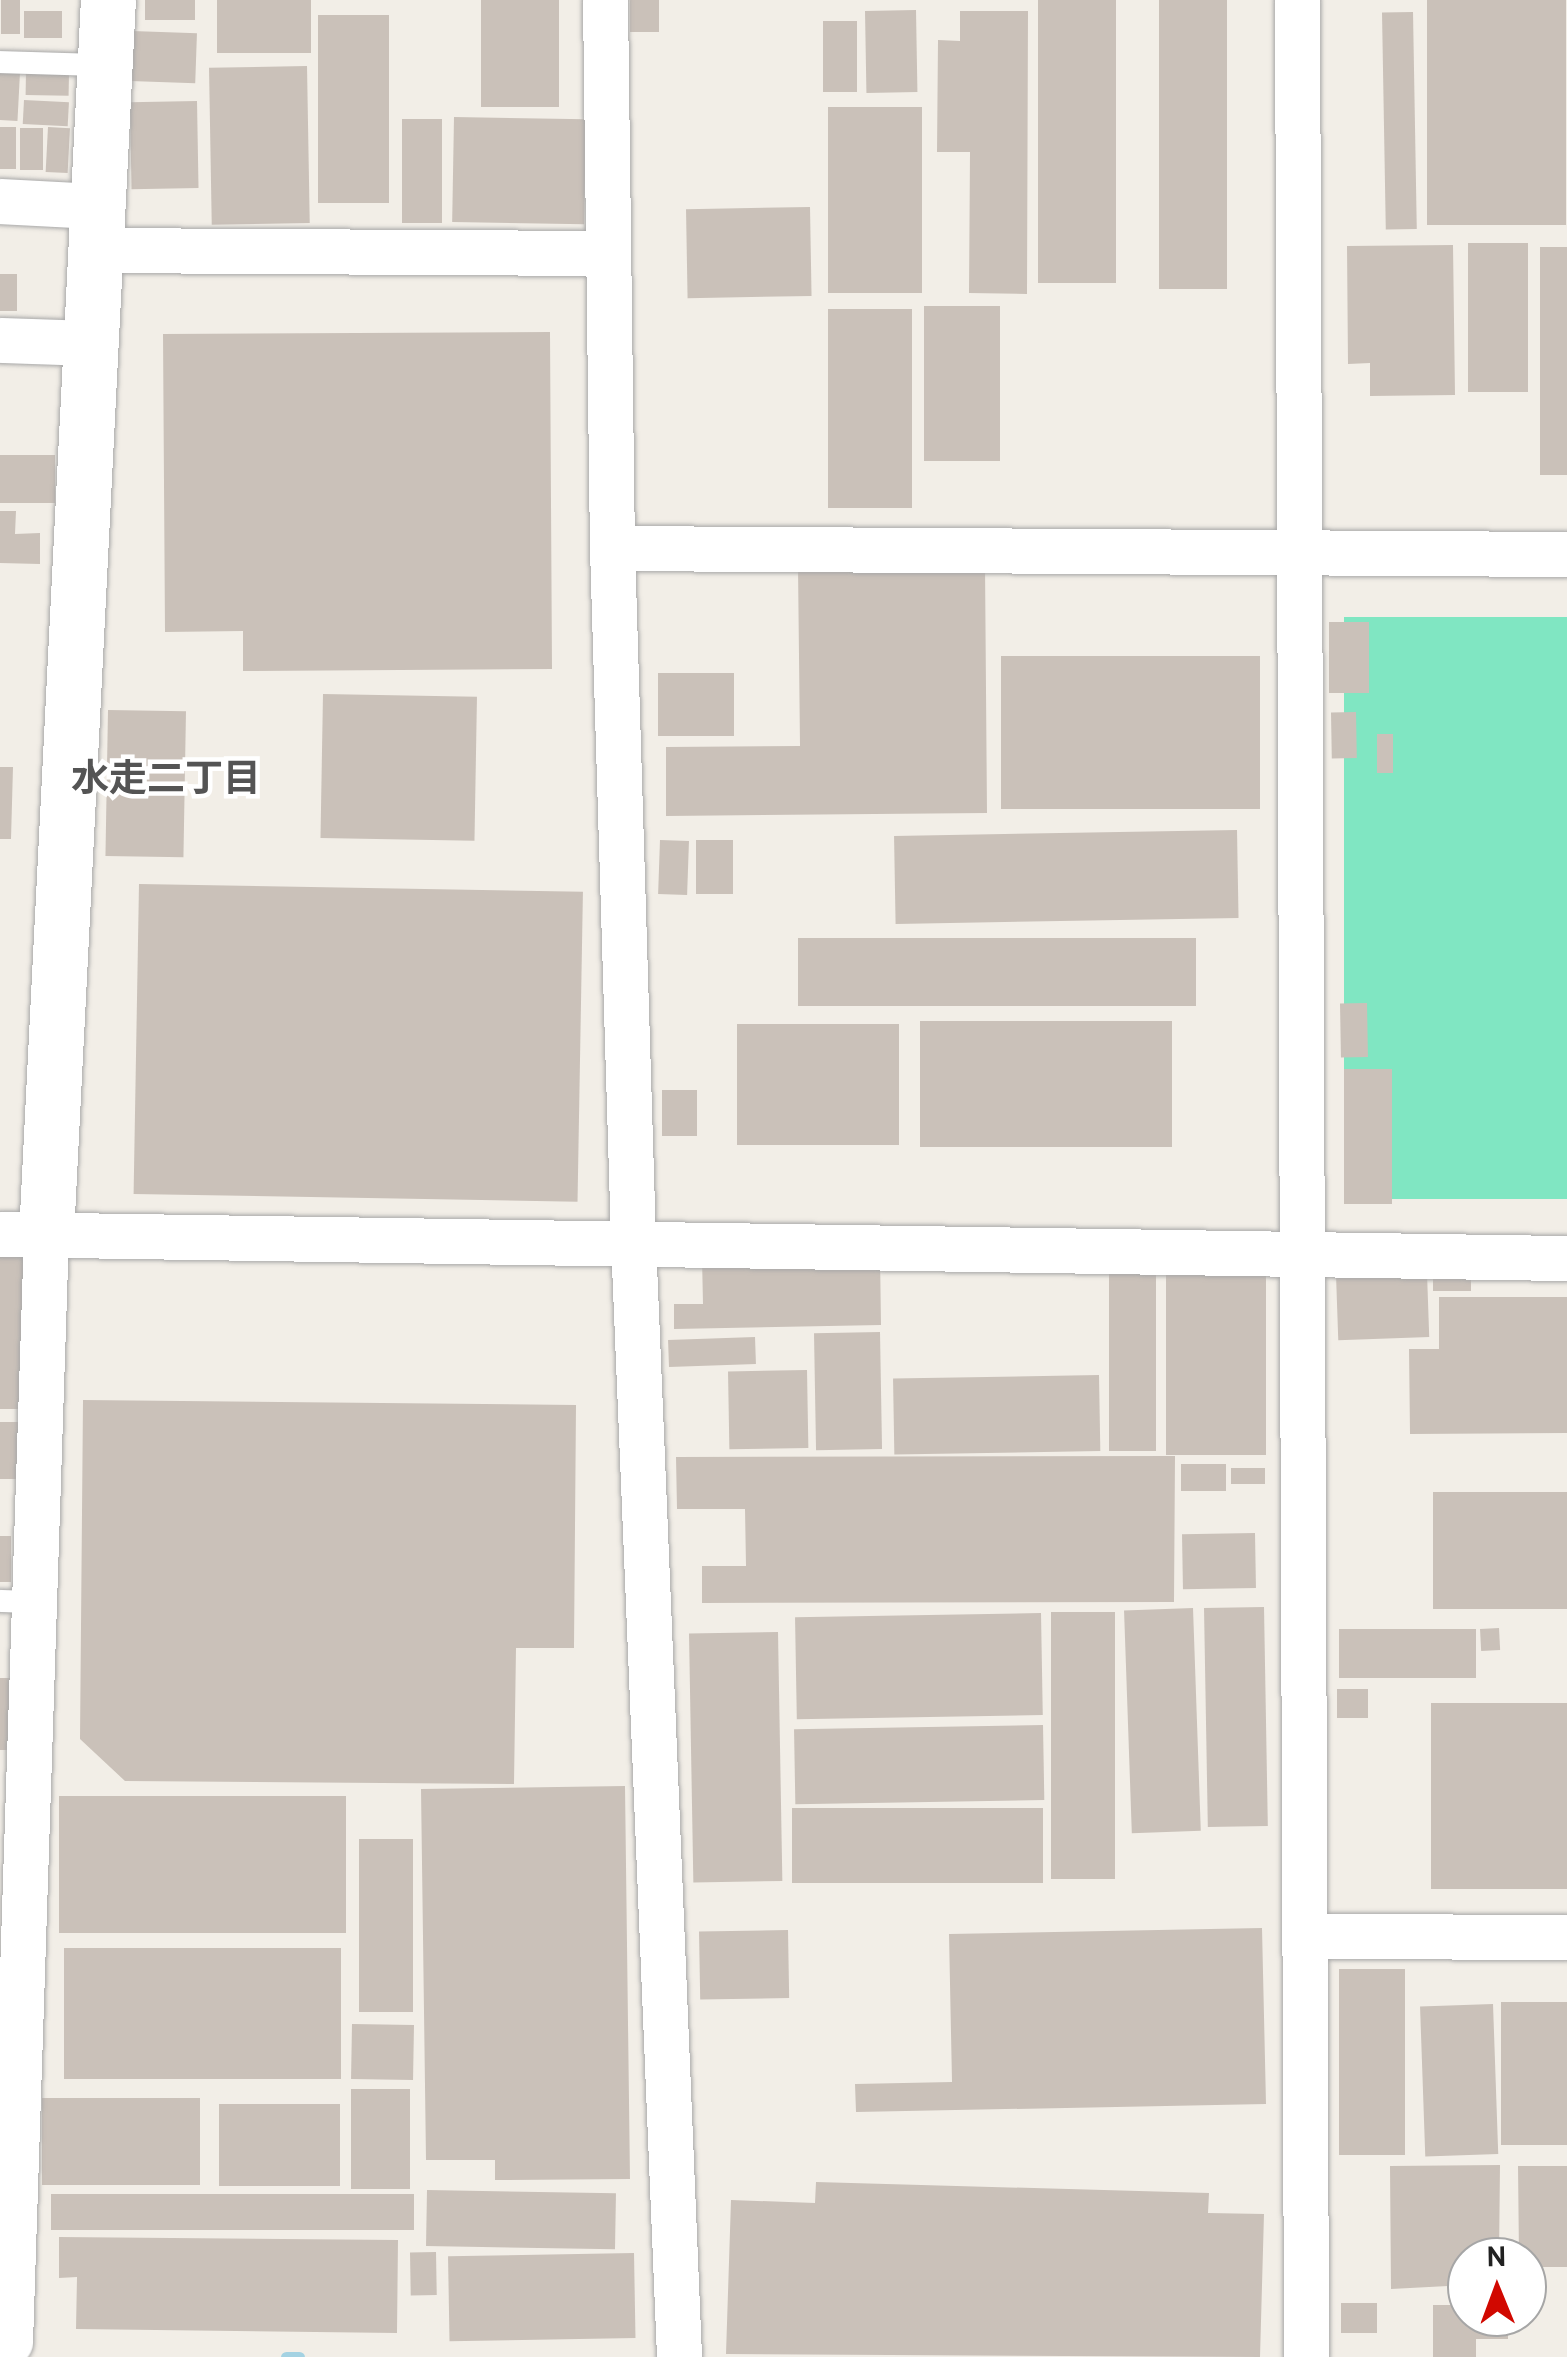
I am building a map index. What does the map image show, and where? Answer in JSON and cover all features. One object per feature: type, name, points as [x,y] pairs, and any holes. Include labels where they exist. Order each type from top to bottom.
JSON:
[{"type":"street","points":[[13,2345],[23,1234],[90,343],[108,0]]},
{"type":"street","points":[[605,0],[612,548],[633,1240],[679,2357]]},
{"type":"street","points":[[1297,0],[1296,554],[1303,1250],[1306,2357]]},
{"type":"street","points":[[0,201],[96,228],[608,253]]},
{"type":"street","points":[[0,340],[90,343]]},
{"type":"street","points":[[612,548],[1567,554]]},
{"type":"street","points":[[23,1234],[1303,1250],[1567,1258]]},
{"type":"street","points":[[1306,1936],[1567,1937]]},
{"type":"lane","points":[[0,62],[104,65]]},
{"type":"green space","points":[[1344,617],[1567,617],[1567,1199],[1344,1199]]},
{"type":"building","points":[[1,0],[20,0],[20,34],[1,34]]},
{"type":"building","points":[[145,0],[195,0],[195,20],[145,20]]},
{"type":"building","points":[[217,0],[311,0],[311,53],[217,53]]},
{"type":"building","points":[[481,0],[559,0],[559,107],[481,107]]},
{"type":"building","points":[[630,0],[659,0],[659,32],[630,32]]},
{"type":"building","points":[[1038,0],[1116,0],[1116,283],[1038,283]]},
{"type":"building","points":[[1159,0],[1227,0],[1227,289],[1159,289]]},
{"type":"building","points":[[1427,0],[1566,0],[1566,225],[1427,225]]},
{"type":"building","points":[[916,10],[917,92],[866,93],[865,11]]},
{"type":"building","points":[[24,11],[62,11],[62,38],[24,38]]},
{"type":"building","points":[[960,11],[1028,11],[1027,294],[969,293],[970,152],[937,152],[938,40],[960,41]]},
{"type":"building","points":[[1413,12],[1417,229],[1386,230],[1382,13]]},
{"type":"building","points":[[318,15],[389,15],[389,203],[318,203]]},
{"type":"building","points":[[823,21],[857,21],[857,92],[823,92]]},
{"type":"building","points":[[132,31],[197,33],[195,83],[130,81]]},
{"type":"building","points":[[307,66],[310,223],[212,225],[209,68]]},
{"type":"building","points":[[0,72],[20,73],[17,121],[0,120]]},
{"type":"building","points":[[26,72],[69,73],[69,96],[26,95]]},
{"type":"building","points":[[24,100],[69,102],[68,126],[23,124]]},
{"type":"building","points":[[197,101],[199,188],[132,189],[130,102]]},
{"type":"building","points":[[828,107],[922,107],[922,293],[828,293]]},
{"type":"building","points":[[454,117],[586,119],[584,224],[452,222]]},
{"type":"building","points":[[402,119],[442,119],[442,223],[402,223]]},
{"type":"building","points":[[0,127],[16,127],[16,169],[0,169]]},
{"type":"building","points":[[48,127],[70,128],[68,173],[46,172]]},
{"type":"building","points":[[20,128],[43,128],[43,170],[20,170]]},
{"type":"building","points":[[810,207],[812,296],[688,298],[686,209]]},
{"type":"building","points":[[1468,243],[1528,243],[1528,392],[1468,392]]},
{"type":"building","points":[[1453,245],[1455,395],[1370,396],[1370,363],[1348,364],[1347,246]]},
{"type":"building","points":[[1540,247],[1567,247],[1567,475],[1540,475]]},
{"type":"building","points":[[0,274],[17,274],[17,311],[0,311]]},
{"type":"building","points":[[924,306],[1000,306],[1000,461],[924,461]]},
{"type":"building","points":[[828,309],[912,309],[912,508],[828,508]]},
{"type":"building","points":[[550,332],[552,669],[243,671],[243,631],[165,632],[163,334]]},
{"type":"building","points":[[0,455],[55,455],[55,503],[0,503]]},
{"type":"building","points":[[0,511],[16,511],[15,534],[40,533],[40,564],[0,563]]},
{"type":"building","points":[[985,565],[987,813],[666,816],[666,747],[800,746],[798,567]]},
{"type":"building","points":[[1329,622],[1369,622],[1369,693],[1329,693]]},
{"type":"building","points":[[1001,656],[1260,656],[1260,809],[1001,809]]},
{"type":"building","points":[[658,673],[734,673],[734,736],[658,736]]},
{"type":"building","points":[[323,694],[477,697],[474,841],[320,838]]},
{"type":"building","points":[[108,710],[186,711],[183,857],[105,856]]},
{"type":"building","points":[[1331,712],[1356,712],[1357,758],[1332,758]]},
{"type":"building","points":[[1377,734],[1393,734],[1393,773],[1377,773]]},
{"type":"building","points":[[0,767],[13,767],[11,839],[0,839]]},
{"type":"building","points":[[1237,830],[1239,918],[896,924],[894,836]]},
{"type":"building","points":[[660,840],[689,841],[687,895],[658,894]]},
{"type":"building","points":[[696,840],[733,840],[733,894],[696,894]]},
{"type":"building","points":[[139,884],[583,892],[578,1202],[134,1194]]},
{"type":"building","points":[[798,938],[1196,938],[1196,1006],[798,1006]]},
{"type":"building","points":[[1340,1003],[1367,1003],[1368,1057],[1341,1057]]},
{"type":"building","points":[[920,1021],[1172,1021],[1172,1147],[920,1147]]},
{"type":"building","points":[[737,1024],[899,1024],[899,1145],[737,1145]]},
{"type":"building","points":[[1344,1069],[1392,1069],[1392,1204],[1344,1204]]},
{"type":"building","points":[[662,1090],[697,1090],[697,1136],[662,1136]]},
{"type":"building","points":[[0,1244],[33,1244],[33,1409],[0,1409]]},
{"type":"building","points":[[880,1255],[881,1325],[674,1329],[674,1304],[703,1304],[702,1258]]},
{"type":"building","points":[[1109,1264],[1156,1264],[1156,1451],[1109,1451]]},
{"type":"building","points":[[1433,1272],[1471,1272],[1471,1291],[1433,1291]]},
{"type":"building","points":[[1166,1273],[1266,1273],[1266,1455],[1166,1455]]},
{"type":"building","points":[[1427,1273],[1429,1337],[1338,1340],[1336,1276]]},
{"type":"building","points":[[1439,1297],[1567,1297],[1567,1433],[1410,1434],[1409,1349],[1439,1349]]},
{"type":"building","points":[[880,1332],[882,1449],[816,1450],[814,1333]]},
{"type":"building","points":[[755,1337],[756,1364],[669,1367],[668,1340]]},
{"type":"building","points":[[807,1370],[808,1448],[729,1449],[728,1371]]},
{"type":"building","points":[[1099,1375],[1100,1451],[894,1455],[893,1379]]},
{"type":"building","points":[[83,1400],[576,1405],[574,1648],[516,1648],[514,1784],[125,1781],[80,1739]]},
{"type":"building","points":[[0,1422],[28,1422],[28,1479],[0,1479]]},
{"type":"building","points":[[1175,1456],[1174,1602],[702,1603],[702,1566],[746,1566],[745,1509],[677,1509],[676,1457]]},
{"type":"building","points":[[1181,1464],[1226,1464],[1226,1491],[1181,1491]]},
{"type":"building","points":[[1231,1468],[1265,1468],[1265,1484],[1231,1484]]},
{"type":"building","points":[[1433,1492],[1567,1492],[1567,1609],[1433,1609]]},
{"type":"building","points":[[1255,1533],[1256,1588],[1183,1589],[1182,1534]]},
{"type":"building","points":[[0,1536],[11,1536],[11,1582],[0,1582]]},
{"type":"building","points":[[1264,1607],[1268,1826],[1208,1827],[1204,1608]]},
{"type":"building","points":[[1193,1608],[1201,1831],[1132,1833],[1124,1610]]},
{"type":"building","points":[[1051,1612],[1115,1612],[1115,1879],[1051,1879]]},
{"type":"building","points":[[1041,1613],[1043,1715],[797,1719],[795,1617]]},
{"type":"building","points":[[1499,1628],[1500,1650],[1481,1651],[1480,1629]]},
{"type":"building","points":[[1339,1629],[1476,1629],[1476,1678],[1339,1678]]},
{"type":"building","points":[[778,1632],[782,1881],[693,1883],[689,1634]]},
{"type":"building","points":[[0,1678],[18,1678],[18,1750],[0,1750]]},
{"type":"building","points":[[1337,1689],[1368,1689],[1368,1718],[1337,1718]]},
{"type":"building","points":[[1431,1703],[1567,1703],[1567,1889],[1431,1889]]},
{"type":"building","points":[[1043,1725],[1044,1800],[795,1804],[794,1729]]},
{"type":"building","points":[[625,1786],[630,2179],[495,2180],[495,2160],[426,2160],[421,1789]]},
{"type":"building","points":[[59,1796],[346,1796],[346,1933],[59,1933]]},
{"type":"building","points":[[792,1808],[1043,1808],[1043,1883],[792,1883]]},
{"type":"building","points":[[359,1839],[413,1839],[413,2012],[359,2012]]},
{"type":"building","points":[[1262,1928],[1266,2104],[856,2112],[855,2084],[952,2082],[949,1934]]},
{"type":"building","points":[[788,1930],[789,1998],[700,2000],[699,1932]]},
{"type":"building","points":[[64,1948],[341,1948],[341,2079],[64,2079]]},
{"type":"building","points":[[1339,1969],[1405,1969],[1405,2155],[1339,2155]]},
{"type":"building","points":[[1501,2002],[1567,2002],[1567,2145],[1501,2145]]},
{"type":"building","points":[[1493,2004],[1498,2154],[1425,2156],[1420,2007]]},
{"type":"building","points":[[352,2024],[414,2025],[413,2080],[351,2079]]},
{"type":"building","points":[[351,2089],[410,2089],[410,2189],[351,2189]]},
{"type":"building","points":[[42,2098],[200,2098],[200,2185],[42,2185]]},
{"type":"building","points":[[219,2104],[340,2104],[340,2186],[219,2186]]},
{"type":"building","points":[[1500,2165],[1499,2237],[1447,2237],[1447,2286],[1391,2289],[1390,2166]]},
{"type":"building","points":[[1518,2166],[1567,2166],[1567,2267],[1547,2267],[1547,2237],[1519,2237]]},
{"type":"building","points":[[816,2182],[1209,2193],[1208,2213],[1264,2214],[1260,2357],[726,2354],[731,2200],[815,2203]]},
{"type":"building","points":[[427,2190],[616,2193],[615,2249],[426,2246]]},
{"type":"building","points":[[51,2194],[414,2194],[414,2230],[51,2230]]},
{"type":"building","points":[[59,2237],[398,2240],[397,2333],[76,2329],[77,2277],[59,2278]]},
{"type":"building","points":[[410,2252],[436,2252],[437,2295],[411,2295]]},
{"type":"building","points":[[634,2253],[635,2338],[450,2341],[448,2256]]},
{"type":"building","points":[[1341,2303],[1377,2303],[1377,2333],[1341,2333]]},
{"type":"building","points":[[1433,2305],[1447,2305],[1447,2337],[1508,2337],[1476,2339],[1476,2357],[1433,2357]]},
{"type":"waterway","points":[[286,2357],[299,2357]]},
{"type":"district","name":"水走二丁目","points":[[166,782]]}]
